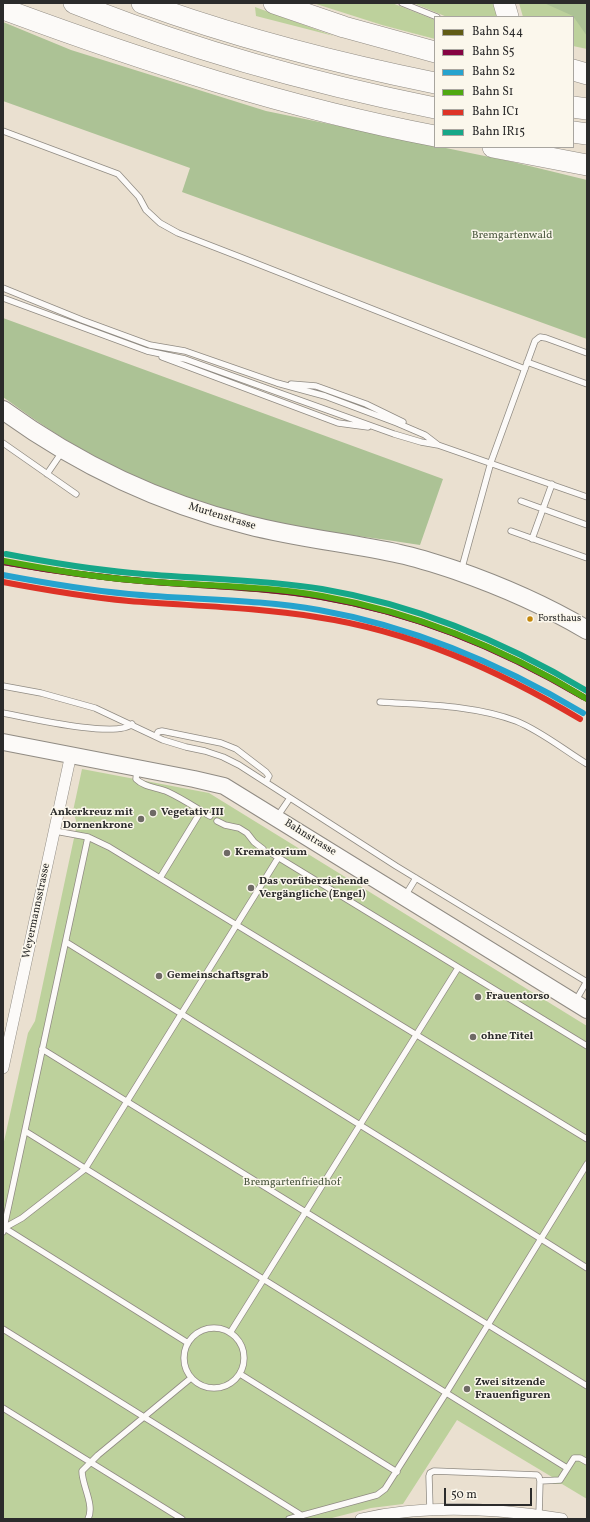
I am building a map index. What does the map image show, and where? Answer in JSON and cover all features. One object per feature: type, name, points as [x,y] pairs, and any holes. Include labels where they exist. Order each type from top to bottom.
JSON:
[{"type":"highway","points":[[74,3],[147,31],[220,55],[316,82],[434,108]]},
{"type":"highway","points":[[142,3],[261,42],[347,64],[434,83]]},
{"type":"highway","points":[[274,3],[365,33],[434,52]]},
{"type":"highway","points":[[504,3],[508,16]]},
{"type":"highway","points":[[3,5],[46,25]]},
{"type":"highway","points":[[3,9],[148,60],[252,93],[352,118],[434,136]]},
{"type":"highway","points":[[574,70],[587,74]]},
{"type":"highway","points":[[574,80],[587,82]]},
{"type":"highway","points":[[574,107],[587,109]]},
{"type":"highway","points":[[574,132],[587,134]]},
{"type":"highway","points":[[498,148],[587,165]]},
{"type":"main road","name":"Murtenstrasse","points":[[3,410],[63,450],[141,488],[216,516],[276,532],[402,554],[461,572],[526,598],[587,630]]},
{"type":"street","name":"Bahnstrasse","points":[[3,742],[138,767],[224,786],[405,896],[581,1006]]},
{"type":"street","name":"Weyermannsstrasse","points":[[3,1068],[71,754]]},
{"type":"street","points":[[361,1519],[394,1513],[430,1510],[484,1509],[562,1519]]},
{"type":"lane","points":[[402,3],[434,16]]},
{"type":"lane","points":[[3,132],[118,174],[139,197],[146,210],[160,223],[178,233],[525,369]]},
{"type":"lane","points":[[3,288],[82,320],[150,345],[185,351],[277,383],[325,396],[396,423],[425,436],[438,445]]},
{"type":"lane","points":[[3,298],[147,352],[185,359],[380,429],[491,462],[587,497]]},
{"type":"lane","points":[[461,572],[491,462],[535,341],[540,337],[546,338],[587,353]]},
{"type":"lane","points":[[527,362],[587,384]]},
{"type":"lane","points":[[3,443],[76,494]]},
{"type":"lane","points":[[47,474],[63,450]]},
{"type":"lane","points":[[532,539],[552,484]]},
{"type":"lane","points":[[521,501],[587,525]]},
{"type":"lane","points":[[511,531],[587,558]]},
{"type":"lane","points":[[3,686],[69,700],[95,708],[156,736],[186,747],[205,751],[239,765],[416,878],[587,982],[581,1006]]},
{"type":"lane","points":[[380,702],[432,705],[469,710],[502,717],[530,728],[587,764]]},
{"type":"lane","points":[[3,713],[84,728],[110,729],[129,727],[132,724]]},
{"type":"lane","points":[[156,736],[158,732],[162,731],[221,743],[236,749],[266,772],[269,776],[266,782]]},
{"type":"lane","points":[[138,767],[137,780],[148,786],[166,791],[210,816]]},
{"type":"lane","points":[[277,818],[290,798]]},
{"type":"lane","points":[[160,878],[201,811]]},
{"type":"lane","points":[[217,821],[225,825],[239,828],[247,833],[254,842],[263,849]]},
{"type":"lane","points":[[55,831],[88,837],[109,847],[587,1139]]},
{"type":"lane","points":[[3,1229],[88,837]]},
{"type":"lane","points":[[270,853],[587,1046]]},
{"type":"lane","points":[[3,1229],[22,1218],[85,1169],[128,1102],[278,858]]},
{"type":"lane","points":[[405,896],[416,878]]},
{"type":"lane","points":[[66,942],[587,1268]]},
{"type":"lane","points":[[230,1333],[458,968]]},
{"type":"lane","points":[[42,1049],[587,1386]]},
{"type":"lane","points":[[25,1131],[567,1468]]},
{"type":"lane","points":[[289,1519],[381,1493],[385,1489],[587,1164]]},
{"type":"lane","points":[[3,1229],[188,1342]]},
{"type":"lane","points":[[3,1329],[301,1515]]},
{"type":"lane","points":[[214,1329],[230,1333],[238,1340],[243,1350],[244,1363],[240,1374],[233,1382],[219,1388],[204,1386],[191,1378],[184,1358],[188,1342],[205,1330],[214,1329]]},
{"type":"lane","points":[[240,1374],[396,1472]]},
{"type":"lane","points":[[88,1519],[90,1516],[89,1504],[82,1471],[90,1462],[191,1378]]},
{"type":"lane","points":[[3,1408],[182,1519]]},
{"type":"lane","points":[[540,1481],[560,1480],[572,1460],[577,1457],[587,1462]]},
{"type":"lane","points":[[430,1510],[429,1476],[430,1473],[434,1471],[537,1475],[540,1477],[539,1515]]},
{"type":"green space","points":[[313,3],[392,3],[434,20],[434,39],[382,25]]},
{"type":"green space","points":[[413,3],[499,3],[503,16],[445,16]]},
{"type":"green space","points":[[519,3],[587,3],[587,49],[574,46],[574,16],[523,16]]},
{"type":"green space","points":[[544,3],[587,3],[587,36],[573,16]]},
{"type":"green space","points":[[255,7],[334,36],[256,16]]},
{"type":"green space","name":"Bremgartenwald","points":[[3,22],[71,50],[266,111],[434,146],[434,148],[446,148],[509,161],[587,180],[587,339],[182,192],[190,168],[3,101]]},
{"type":"green space","points":[[3,318],[443,479],[420,545],[321,531],[258,519],[228,511],[140,478],[84,451],[3,397]]},
{"type":"green space","name":"Bremgartenfriedhof","points":[[82,769],[209,793],[587,1026],[587,1499],[562,1484],[553,1484],[552,1477],[457,1420],[403,1504],[371,1508],[328,1519],[3,1519],[3,1146],[28,1033],[35,1021],[77,824],[73,811]]},
{"type":"rail line","name":"IR15","points":[[6,554],[132,573],[275,583],[322,589],[357,596],[426,615],[492,641],[556,673],[587,691]]},
{"type":"rail line","name":"S1","points":[[4,561],[131,580],[298,592],[357,603],[392,612],[459,635],[524,664],[587,699]]},
{"type":"rail line","name":"S44","points":[[3,562],[59,571],[154,582],[280,591],[357,604],[425,623],[459,635],[524,664],[587,699]]},
{"type":"rail line","name":"S5","points":[[3,562],[59,571],[153,582],[280,591],[357,604],[425,623],[490,648],[583,697]]},
{"type":"rail line","name":"S2","points":[[3,575],[129,594],[296,606],[354,617],[423,637],[488,663],[552,695],[583,713]]},
{"type":"rail line","name":"IC1","points":[[3,582],[66,593],[129,601],[269,611],[351,623],[386,632],[453,655],[518,684],[580,719]]},
{"type":"place","name":"Forsthaus","points":[[530,619]]},
{"type":"place","name":"Vegetativ III","points":[[153,813]]},
{"type":"place","name":"Ankerkreuz mit Dornenkrone","points":[[141,819]]},
{"type":"place","name":"Krematorium","points":[[227,853]]},
{"type":"place","name":"Das vorüberziehende Vergängliche (Engel)","points":[[251,888]]},
{"type":"place","name":"Gemeinschaftsgrab","points":[[159,976]]},
{"type":"place","name":"Frauentorso","points":[[478,997]]},
{"type":"place","name":"ohne Titel","points":[[473,1037]]},
{"type":"place","name":"Zwei sitzende Frauenfiguren","points":[[467,1389]]}]
